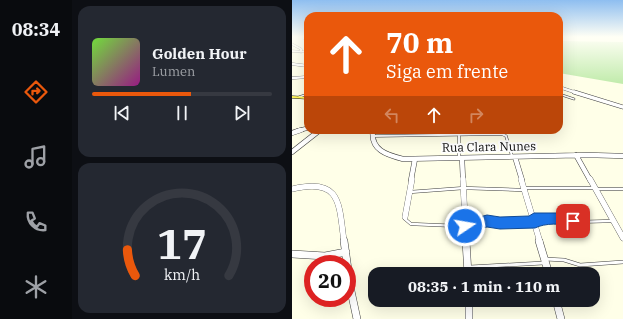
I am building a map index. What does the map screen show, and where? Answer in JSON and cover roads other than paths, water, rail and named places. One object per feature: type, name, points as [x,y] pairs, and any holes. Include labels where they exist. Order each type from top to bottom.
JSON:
[{"type":"main road","points":[[292,97],[304,98]]},
{"type":"street","points":[[292,64],[304,66]]},
{"type":"street","points":[[292,78],[304,77]]},
{"type":"street","points":[[563,88],[623,107]]},
{"type":"street","points":[[292,133],[304,129]]},
{"type":"street","points":[[292,152],[315,134]]},
{"type":"street","name":"Rua Clara Nunes","points":[[372,136],[375,145],[383,153],[403,159],[576,155],[623,156]]},
{"type":"street","points":[[576,155],[623,238]]},
{"type":"street","points":[[513,157],[525,189],[547,267]]},
{"type":"street","points":[[461,158],[468,267]]},
{"type":"street","points":[[405,218],[414,159]]},
{"type":"street","points":[[292,189],[318,185],[327,188],[332,192],[339,203],[351,291],[357,319]]},
{"type":"street","points":[[292,254],[325,256],[346,252]]},
{"type":"street","points":[[469,307],[469,319]]},
{"type":"street","points":[[558,307],[561,319]]},
{"type":"lane","points":[[299,97],[304,95]]},
{"type":"lane","points":[[563,95],[574,99]]},
{"type":"lane","points":[[459,134],[461,158]]},
{"type":"lane","points":[[372,136],[504,134],[513,157]]},
{"type":"lane","points":[[409,192],[464,188],[623,189]]},
{"type":"lane","points":[[405,218],[407,222],[414,224],[465,226],[487,221],[500,223],[565,219],[576,222],[613,221]]},
{"type":"lane","points":[[468,267],[564,260],[580,265],[623,262]]}]
